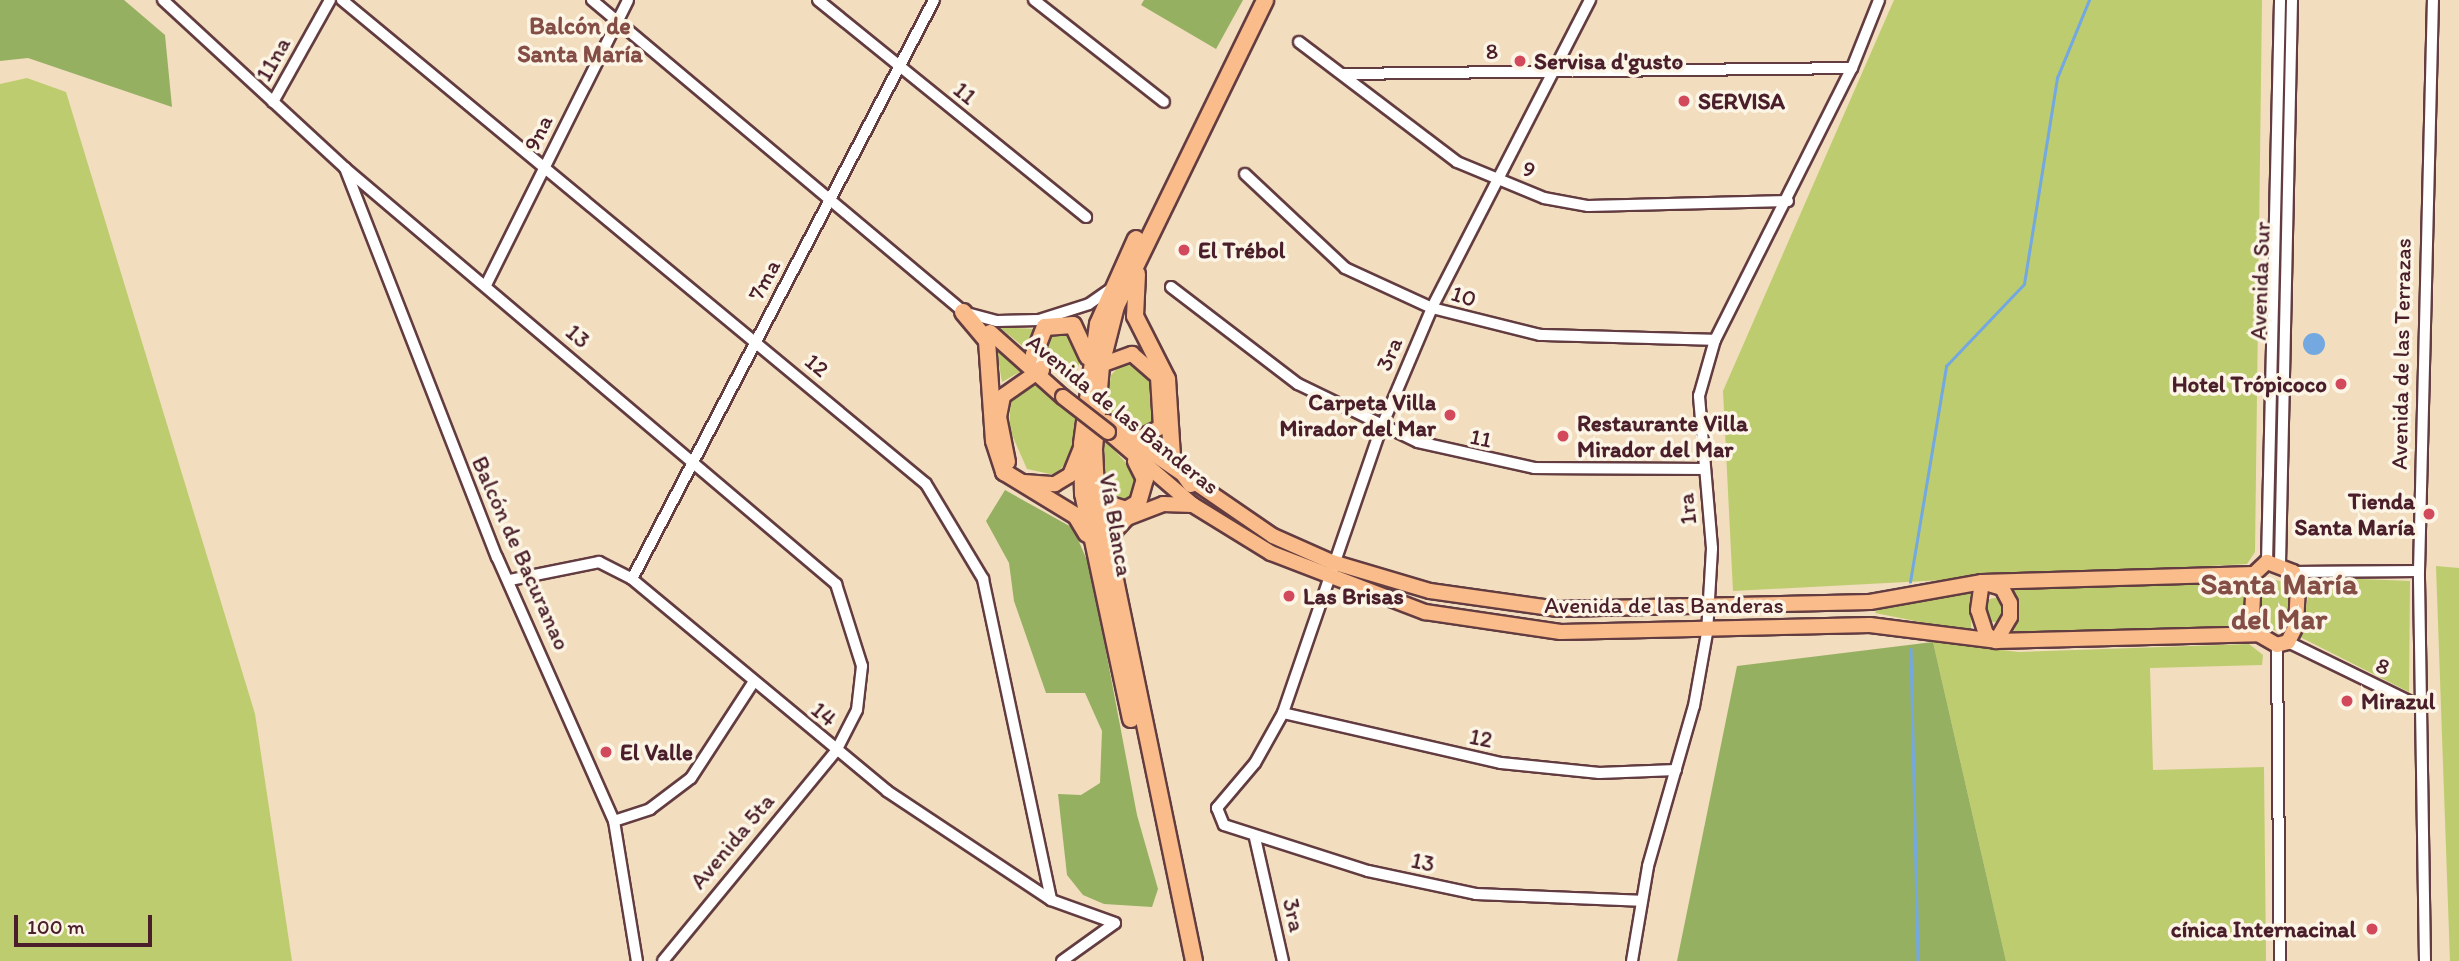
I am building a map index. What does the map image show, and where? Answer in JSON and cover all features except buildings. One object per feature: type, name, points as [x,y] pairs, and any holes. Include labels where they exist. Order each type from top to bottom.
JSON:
[{"type":"highway","name":"Vía Blanca","points":[[1194,961],[1096,489],[1095,363],[1116,306],[1143,248],[1265,0]]},
{"type":"highway","name":"Vía Blanca","points":[[1185,961],[1094,545],[1082,444],[1109,290],[1191,133],[1206,118]]},
{"type":"highway","points":[[1143,248],[1135,316],[1167,379],[1172,457],[1191,484]]},
{"type":"highway","points":[[963,312],[988,341],[994,441],[1004,472],[1076,516],[1094,545]]},
{"type":"highway","points":[[1037,372],[1037,342],[1045,327],[1065,322],[1080,330],[1095,363]]},
{"type":"highway","points":[[1096,489],[1110,505],[1126,510],[1138,503],[1145,480],[1136,461]]},
{"type":"main road","name":"Avenida de las Banderas","points":[[990,332],[1107,427],[1136,461],[1193,505],[1270,553],[1332,580],[1425,612],[1561,632],[1707,633],[1870,625],[1996,641],[2258,634]]},
{"type":"main road","points":[[1095,363],[1132,354],[1158,377],[1161,426],[1134,441]]},
{"type":"main road","points":[[1037,372],[1003,396],[999,417],[1010,469],[1037,487],[1055,484],[1070,475],[1082,444]]},
{"type":"main road","name":"Avenida de las Banderas","points":[[1107,427],[1134,441],[1191,484],[1273,536],[1338,564],[1430,591],[1558,609],[1709,609],[1870,602],[1982,582],[2254,574]]},
{"type":"main road","points":[[1110,561],[1115,531],[1127,518],[1163,504],[1193,505]]},
{"type":"main road","points":[[2274,563],[2293,572],[2298,604],[2283,643],[2258,634],[2252,617],[2254,574],[2274,563]]},
{"type":"main road","points":[[1982,582],[2002,588],[2010,603],[2010,617],[1996,641],[1986,634],[1978,610],[1982,582]]},
{"type":"street","name":"13","points":[[163,0],[345,168],[836,584],[862,666],[857,710],[836,751]]},
{"type":"street","name":"11na","points":[[273,102],[330,0]]},
{"type":"street","name":"12","points":[[342,0],[926,484],[957,527],[983,579],[1051,900]]},
{"type":"street","name":"Avenida de las Banderas","points":[[592,0],[990,332]]},
{"type":"street","name":"9na","points":[[486,285],[628,0]]},
{"type":"street","name":"11","points":[[818,0],[1086,217]]},
{"type":"street","name":"7ma","points":[[632,579],[934,0]]},
{"type":"street","points":[[1034,0],[1164,103]]},
{"type":"street","name":"3ra","points":[[1217,808],[1255,763],[1283,713],[1338,564],[1381,428],[1432,308],[1557,72],[1590,0]]},
{"type":"street","name":"1ra","points":[[1632,961],[1640,901],[1676,770],[1707,633],[1712,548],[1699,396],[1715,340],[1788,201],[1852,68],[1879,0]]},
{"type":"street","name":"Avenida Sur","points":[[2274,563],[2280,0]]},
{"type":"street","name":"Avenida Sur","points":[[2274,563],[2292,0]]},
{"type":"street","name":"Avenida de las Terrazas","points":[[2425,961],[2419,571],[2433,0]]},
{"type":"street","name":"9","points":[[1299,42],[1416,135],[1498,179],[1588,206],[1788,201]]},
{"type":"street","name":"8","points":[[1342,74],[1852,68]]},
{"type":"street","name":"Balcón de Bacuranao","points":[[345,168],[403,326],[614,821],[637,961]]},
{"type":"street","name":"10","points":[[1245,174],[1345,268],[1432,308],[1540,335],[1715,340]]},
{"type":"street","name":"11","points":[[1171,287],[1263,360],[1381,428],[1459,455],[1534,468],[1704,469]]},
{"type":"street","points":[[963,312],[997,321],[1039,320],[1088,304],[1109,290]]},
{"type":"street","name":"14","points":[[510,580],[598,562],[632,579],[836,751],[1051,900],[1115,923],[1062,961]]},
{"type":"street","points":[[2293,572],[2419,571]]},
{"type":"street","points":[[2280,961],[2283,643]]},
{"type":"street","name":"8","points":[[2283,643],[2421,707]]},
{"type":"street","points":[[614,821],[650,809],[691,778],[753,683]]},
{"type":"street","name":"12","points":[[1283,713],[1501,763],[1599,773],[1676,770]]},
{"type":"street","name":"Avenida 5ta","points":[[663,961],[836,751]]},
{"type":"street","name":"13","points":[[1217,808],[1224,825],[1255,838],[1476,894],[1640,901]]},
{"type":"street","name":"3ra","points":[[1255,838],[1283,961]]},
{"type":"green space","points":[[0,0],[124,0],[165,35],[172,107],[28,58],[0,61]]},
{"type":"green space","points":[[1144,0],[1243,0],[1216,49],[1141,5]]},
{"type":"green space","points":[[1894,0],[2262,0],[2255,552],[2247,564],[1733,591],[1723,391]]},
{"type":"green space","points":[[27,78],[66,92],[255,714],[292,961],[0,961],[0,84]]},
{"type":"green space","points":[[999,327],[1035,329],[1030,352]]},
{"type":"green space","points":[[1066,327],[1081,356],[1074,383],[1046,366],[1042,355],[1047,333]]},
{"type":"green space","points":[[996,347],[1023,370],[1002,382]]},
{"type":"green space","points":[[1128,358],[1152,377],[1154,428],[1146,431],[1135,432],[1106,410],[1111,375]]},
{"type":"green space","points":[[1030,381],[1076,415],[1072,456],[1055,475],[1027,469],[1009,428],[1011,399]]},
{"type":"green space","points":[[1104,439],[1140,478],[1134,499],[1116,502],[1105,489]]},
{"type":"green space","points":[[1005,490],[1073,528],[1090,567],[1137,815],[1158,889],[1152,907],[1104,904],[1083,895],[1067,875],[1058,794],[1081,795],[1100,783],[1102,731],[1085,693],[1046,693],[1014,601],[1009,563],[986,521]]},
{"type":"green space","points":[[2436,566],[2459,568],[2459,961],[2450,961]]},
{"type":"green space","points":[[2312,577],[2410,581],[2409,692],[2300,637]]},
{"type":"green space","points":[[2271,579],[2284,582],[2291,592],[2281,632],[2266,628],[2258,611],[2259,591]]},
{"type":"green space","points":[[2244,580],[2243,626],[2014,632],[2018,611],[2010,587]]},
{"type":"green space","points":[[1972,592],[1971,632],[1875,613],[1877,610]]},
{"type":"green space","points":[[1995,598],[2004,601],[2007,610],[2004,619],[1995,622],[1986,619],[1983,610],[1986,601]]},
{"type":"green space","points":[[1933,642],[2019,652],[2249,644],[2263,655],[2262,665],[2150,668],[2153,770],[2264,767],[2266,961],[2006,961]]},
{"type":"green space","points":[[1933,642],[2006,961],[1677,961],[1737,666]]},
{"type":"water","points":[[2314,333],[2322,336],[2325,344],[2322,352],[2314,355],[2306,352],[2303,344],[2306,336]]},
{"type":"waterway","points":[[1910,582],[1946,366],[2024,284],[2057,78],[2089,0]]},
{"type":"waterway","points":[[1911,649],[1918,961]]},
{"type":"place","name":"Servisa d'gusto","points":[[1520,61]]},
{"type":"place","name":"SERVISA","points":[[1684,101]]},
{"type":"place","name":"El Trébol","points":[[1184,250]]},
{"type":"place","name":"Hotel Trópicoco","points":[[2341,384]]},
{"type":"place","name":"Carpeta Villa Mirador del Mar","points":[[1450,415]]},
{"type":"place","name":"Restaurante Villa Mirador del Mar","points":[[1563,436]]},
{"type":"place","name":"Tienda Santa María","points":[[2429,514]]},
{"type":"place","name":"Las Brisas","points":[[1289,596]]},
{"type":"place","name":"Mirazul","points":[[2347,701]]},
{"type":"place","name":"El Valle","points":[[606,752]]},
{"type":"place","name":"cínica Internacinal","points":[[2372,929]]},
{"type":"district","name":"Balcón de Santa María","points":[[580,40]]},
{"type":"district","name":"Santa María del Mar","points":[[2279,601]]}]
